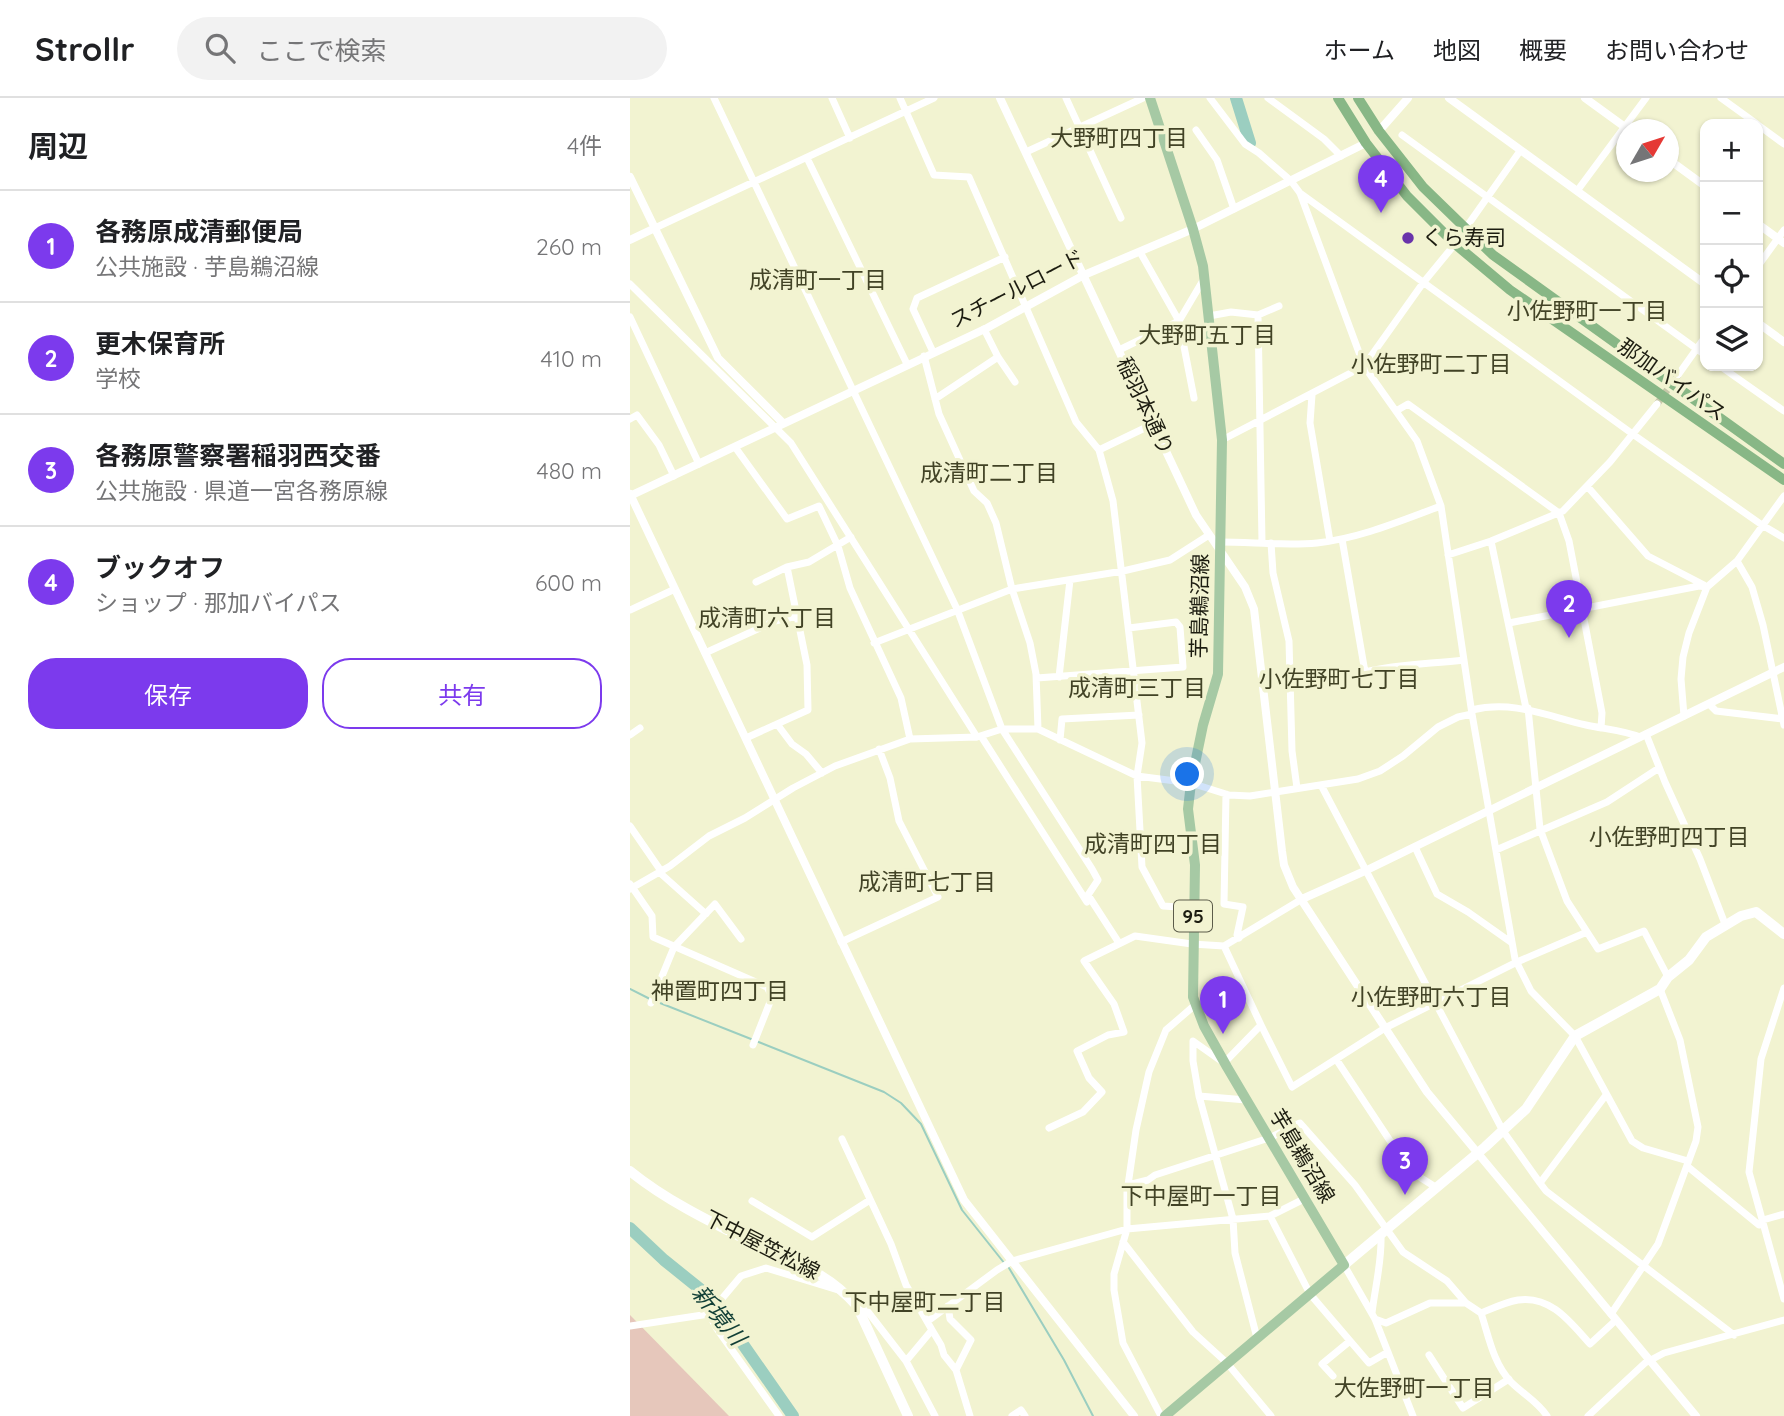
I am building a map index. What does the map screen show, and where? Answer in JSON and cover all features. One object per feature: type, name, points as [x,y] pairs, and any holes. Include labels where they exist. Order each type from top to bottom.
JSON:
[{"type":"highway","name":"那加バイパス","points":[[1338,98],[1366,143],[1407,196],[1454,244],[1510,290],[1784,480]]},
{"type":"highway","name":"那加バイパス","points":[[1358,98],[1378,131],[1423,187],[1465,229],[1523,277],[1784,464]]},
{"type":"highway","name":"スチールロード","points":[[1366,143],[1378,131]]},
{"type":"main road","name":"芋島鵜沼線","points":[[1150,98],[1194,229],[1205,276],[1222,440],[1217,540],[1218,674],[1203,725],[1191,783],[1188,819],[1195,865],[1192,997],[1224,1063],[1344,1265]]},
{"type":"main road","points":[[1163,1416],[1384,1233],[1527,1109],[1575,1036],[1660,989],[1668,977],[1689,960],[1706,937],[1724,924],[1756,912],[1784,934]]},
{"type":"main road","name":"下中屋笠松線","points":[[630,1171],[646,1185],[728,1230],[831,1280],[854,1303],[908,1416]]},
{"type":"street","points":[[714,98],[957,609],[1002,729],[1092,869],[1098,880],[1088,895],[1119,943]]},
{"type":"street","points":[[832,98],[850,138]]},
{"type":"street","points":[[900,98],[934,175],[969,177],[1076,422],[1099,450],[1113,501],[1142,743],[1137,776],[1142,867],[1163,906],[1194,908]]},
{"type":"street","points":[[630,240],[934,98]]},
{"type":"street","name":"稲羽本通り","points":[[1000,98],[1196,515],[1217,540],[1245,587],[1254,609],[1284,866],[1293,887],[1427,1092],[1696,1416]]},
{"type":"street","points":[[1066,98],[1121,218]]},
{"type":"street","points":[[1026,152],[1143,98]]},
{"type":"street","points":[[1210,98],[1245,144],[1259,153],[1300,192],[1633,435],[1784,538]]},
{"type":"street","points":[[1268,98],[1324,139],[1341,156]]},
{"type":"street","name":"スチールロード","points":[[1378,131],[1408,98]]},
{"type":"street","points":[[1449,98],[1700,280]]},
{"type":"street","points":[[1585,98],[1616,120]]},
{"type":"street","points":[[1633,119],[1646,98]]},
{"type":"street","points":[[1721,98],[1749,119]]},
{"type":"street","points":[[1763,129],[1784,144]]},
{"type":"street","points":[[1196,130],[1217,160],[1234,209]]},
{"type":"street","points":[[1402,135],[1700,352]]},
{"type":"street","points":[[1577,191],[1616,142]]},
{"type":"street","name":"スチールロード","points":[[630,495],[984,329],[1084,275],[1194,229],[1366,143]]},
{"type":"street","points":[[1465,229],[1520,151]]},
{"type":"street","points":[[807,158],[907,364]]},
{"type":"street","points":[[1679,167],[1700,182]]},
{"type":"street","points":[[630,177],[719,358],[779,425],[1096,916],[1100,914]]},
{"type":"street","points":[[1300,192],[1364,366],[1417,441],[1441,506],[1472,712],[1517,962],[1531,991],[1575,1036],[1632,1141],[1643,1148],[1687,1163],[1759,1225],[1784,1214]]},
{"type":"street","points":[[1763,228],[1781,241]]},
{"type":"street","points":[[1763,260],[1781,241],[1784,230]]},
{"type":"street","points":[[1222,440],[1364,366],[1454,244]]},
{"type":"street","points":[[1140,252],[1180,321],[1194,398]]},
{"type":"street","points":[[1005,257],[917,298],[913,309],[928,354],[939,414],[974,491],[987,503],[996,523],[1012,589],[1030,643],[1037,678],[1038,729]]},
{"type":"street","points":[[1119,350],[1180,321],[1205,276]]},
{"type":"street","points":[[630,284],[779,425]]},
{"type":"street","points":[[1209,316],[1231,312],[1258,315],[1279,306]]},
{"type":"street","points":[[1258,315],[1259,421],[1267,543],[1289,641],[1292,751],[1297,788]]},
{"type":"street","points":[[630,317],[699,464]]},
{"type":"street","points":[[1763,327],[1784,342]]},
{"type":"street","points":[[984,329],[998,358],[1015,382]]},
{"type":"street","points":[[1678,375],[1700,344]]},
{"type":"street","points":[[935,399],[998,358]]},
{"type":"street","points":[[1727,371],[1784,411]]},
{"type":"street","points":[[1312,395],[1310,423],[1330,541]]},
{"type":"street","points":[[1396,411],[1408,404],[1559,513],[1569,541],[1602,713],[1601,728]]},
{"type":"street","points":[[1448,555],[1491,541],[1559,513],[1633,435],[1657,404]]},
{"type":"street","points":[[630,419],[637,415],[659,445],[674,476]]},
{"type":"street","points":[[1099,450],[1153,424]]},
{"type":"street","points":[[735,447],[787,519],[819,506],[838,545],[850,588],[901,698],[910,740]]},
{"type":"street","points":[[1587,486],[1648,556],[1707,587]]},
{"type":"street","points":[[630,495],[964,1200],[1008,1264],[1134,1416]]},
{"type":"street","points":[[1684,716],[1683,657],[1689,633],[1707,587],[1737,561],[1784,496]]},
{"type":"street","points":[[874,643],[1012,589],[1123,571],[1170,560],[1217,540],[1315,543],[1342,539],[1371,532],[1441,506]]},
{"type":"street","points":[[756,582],[787,567],[809,562],[851,537]]},
{"type":"street","points":[[1342,539],[1365,672],[1390,666],[1464,660]]},
{"type":"street","points":[[1491,541],[1527,708],[1540,829],[1567,901],[1598,949],[1644,932],[1668,977]]},
{"type":"street","points":[[1709,704],[1716,711],[1783,719],[1752,587],[1737,561]]},
{"type":"street","points":[[746,738],[808,710],[807,665],[787,567]]},
{"type":"street","points":[[1059,677],[1070,580]]},
{"type":"street","points":[[1509,623],[1699,586],[1707,587]]},
{"type":"street","points":[[630,610],[675,589]]},
{"type":"street","points":[[705,653],[775,621],[798,616]]},
{"type":"street","points":[[1037,678],[1183,667],[1180,627],[1176,622],[1129,628]]},
{"type":"street","points":[[1049,1128],[1083,1112],[1102,1092],[1089,1078],[1077,1051],[1108,1035],[1124,1032],[1114,1004],[1084,961],[1135,936],[1224,946],[1302,899],[1784,667]]},
{"type":"street","points":[[754,1042],[772,997],[767,987],[653,937],[652,916],[631,887],[660,872],[709,835],[822,774],[879,749],[910,740],[979,736],[1002,729],[1038,729],[1137,776],[1191,783],[1226,794],[1250,796],[1358,779],[1380,771],[1438,727],[1489,706],[1527,708],[1643,736]]},
{"type":"street","points":[[1060,740],[1062,719],[1139,715]]},
{"type":"street","points":[[777,724],[792,744],[806,754],[822,774]]},
{"type":"street","points":[[630,735],[640,728]]},
{"type":"street","points":[[1643,736],[1700,859],[1724,924]]},
{"type":"street","points":[[841,942],[938,897],[899,821],[890,778],[879,749]]},
{"type":"street","points":[[1496,850],[1607,802],[1659,768]]},
{"type":"street","points":[[1321,785],[1503,1131],[1546,1191],[1734,1335]]},
{"type":"street","points":[[1226,794],[1224,904],[1243,907],[1237,935],[1239,938]]},
{"type":"street","points":[[630,826],[660,872],[706,914]]},
{"type":"street","points":[[1415,846],[1437,894],[1513,943]]},
{"type":"street","points":[[652,1001],[674,947],[715,904],[741,939]]},
{"type":"street","points":[[1224,946],[1292,1087],[1385,1028],[1517,962],[1587,932]]},
{"type":"street","points":[[1784,988],[1761,1059],[1749,1172],[1784,1299]]},
{"type":"street","points":[[1481,1312],[1517,1300],[1542,1303],[1558,1309],[1590,1344],[1613,1317],[1644,1266],[1667,1224],[1698,1126],[1680,1040],[1660,989]]},
{"type":"street","points":[[1163,1416],[1123,1343],[1114,1274],[1127,1229],[1128,1185],[1136,1130],[1149,1072],[1166,1030],[1195,1005]]},
{"type":"street","points":[[1257,1338],[1235,1253],[1233,1219],[1199,1096],[1193,1061],[1193,1041],[1224,1063],[1261,1025]]},
{"type":"street","points":[[1336,1059],[1410,1171],[1437,1188]]},
{"type":"street","points":[[1540,1182],[1606,1095]]},
{"type":"street","points":[[1199,1096],[1246,1100]]},
{"type":"street","points":[[1128,1185],[1269,1139],[1300,1123],[1354,1185],[1384,1233],[1403,1252],[1447,1281],[1466,1303],[1481,1312],[1490,1345],[1501,1369],[1547,1416]]},
{"type":"street","points":[[842,1139],[906,1285],[928,1321],[944,1355],[956,1370],[970,1416]]},
{"type":"street","points":[[928,1321],[1008,1264],[1127,1229],[1270,1216],[1304,1199]]},
{"type":"street","points":[[752,1201],[812,1237],[870,1200]]},
{"type":"street","points":[[1270,1216],[1310,1294],[1369,1363],[1388,1352]]},
{"type":"street","points":[[1374,1316],[1375,1284],[1384,1233]]},
{"type":"street","points":[[1124,1242],[1193,1332],[1227,1363],[1271,1416]]},
{"type":"street","points":[[1344,1265],[1374,1316],[1413,1416]]},
{"type":"street","points":[[630,1326],[709,1314],[741,1276],[766,1268],[845,1293]]},
{"type":"street","points":[[854,1303],[865,1308],[906,1361],[935,1416]]},
{"type":"street","points":[[1374,1316],[1386,1323],[1430,1303],[1466,1303]]},
{"type":"street","points":[[948,1306],[950,1319],[971,1340],[956,1370]]},
{"type":"street","points":[[709,1314],[779,1416]]},
{"type":"street","points":[[1588,1416],[1649,1360],[1664,1353],[1784,1320]]},
{"type":"street","points":[[906,1361],[932,1330]]},
{"type":"street","points":[[1333,1376],[1322,1364],[1350,1341]]},
{"type":"street","points":[[1429,1355],[1463,1408],[1509,1379]]},
{"type":"street","points":[[1012,1416],[1021,1410],[1025,1416]]},
{"type":"shaded area","points":[[630,1315],[729,1416],[630,1416]]},
{"type":"waterway","points":[[1236,98],[1250,143]]},
{"type":"waterway","points":[[630,989],[650,999]]},
{"type":"waterway","points":[[655,1001],[751,1039]]},
{"type":"waterway","points":[[756,1041],[884,1092],[901,1103],[921,1124],[962,1210],[1005,1264]]},
{"type":"waterway","name":"新境川","points":[[630,1228],[710,1297],[793,1416]]},
{"type":"waterway","points":[[1009,1268],[1064,1360],[1093,1416]]},
{"type":"tunnel","points":[[1657,404],[1678,375]]},
{"type":"place","name":"ブックオフ","points":[[1381,213]]},
{"type":"place","name":"くら寿司","points":[[1408,238]]},
{"type":"place","name":"更木保育所","points":[[1569,638]]},
{"type":"place","name":"各務原成清郵便局","points":[[1223,1034]]},
{"type":"place","name":"各務原警察署稲羽西交番","points":[[1405,1195]]},
{"type":"district","name":"大野町四丁目","points":[[1119,138]]},
{"type":"district","name":"成清町一丁目","points":[[818,280]]},
{"type":"district","name":"小佐野町一丁目","points":[[1587,311]]},
{"type":"district","name":"大野町五丁目","points":[[1207,335]]},
{"type":"district","name":"小佐野町二丁目","points":[[1431,364]]},
{"type":"district","name":"成清町二丁目","points":[[989,473]]},
{"type":"district","name":"成清町六丁目","points":[[767,618]]},
{"type":"district","name":"小佐野町七丁目","points":[[1339,679]]},
{"type":"district","name":"成清町三丁目","points":[[1137,688]]},
{"type":"district","name":"小佐野町四丁目","points":[[1669,837]]},
{"type":"district","name":"成清町四丁目","points":[[1153,844]]},
{"type":"district","name":"成清町七丁目","points":[[927,882]]},
{"type":"district","name":"神置町四丁目","points":[[720,991]]},
{"type":"district","name":"小佐野町六丁目","points":[[1431,997]]},
{"type":"district","name":"下中屋町一丁目","points":[[1201,1196]]},
{"type":"district","name":"下中屋町二丁目","points":[[925,1302]]},
{"type":"district","name":"大佐野町一丁目","points":[[1414,1388]]}]
